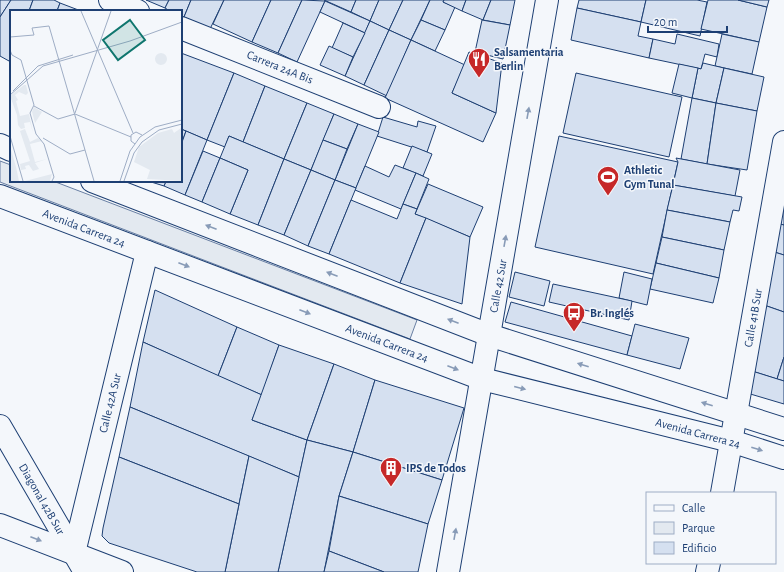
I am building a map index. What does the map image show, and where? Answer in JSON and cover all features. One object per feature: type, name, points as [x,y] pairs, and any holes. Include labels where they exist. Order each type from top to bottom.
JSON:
[{"type":"street","points":[[110,0],[135,10]]},
{"type":"street","name":"Calle 42 Sur","points":[[448,572],[547,0]]},
{"type":"street","name":"Carrera 24A Bis","points":[[182,28],[379,107]]},
{"type":"street","name":"Calle 41B Sur","points":[[722,492],[784,142]]},
{"type":"street","points":[[0,145],[10,150]]},
{"type":"street","points":[[95,182],[489,335],[784,429]]},
{"type":"street","name":"Avenida Carrera 24","points":[[0,196],[482,379],[731,440],[784,458]]},
{"type":"street","name":"Calle 42A Sur","points":[[74,554],[147,252]]},
{"type":"street","name":"Diagonal 42B Sur","points":[[0,426],[85,572]]},
{"type":"street","points":[[0,525],[122,572]]},
{"type":"green space","points":[[0,161],[10,165],[10,182],[56,182],[417,320],[410,339],[0,182]]},
{"type":"building","points":[[0,0],[11,0],[0,17]]},
{"type":"building","points":[[11,0],[33,0],[29,10],[10,10],[9,61],[0,56],[0,17]]},
{"type":"building","points":[[33,0],[54,0],[60,3],[57,10],[29,10]]},
{"type":"building","points":[[146,0],[169,0],[165,8]]},
{"type":"building","points":[[169,0],[191,0],[184,17],[182,16],[182,10],[168,10],[165,8]]},
{"type":"building","points":[[191,0],[224,0],[210,29],[184,17]]},
{"type":"building","points":[[224,0],[271,0],[252,42],[213,24]]},
{"type":"building","points":[[271,0],[302,0],[278,53],[252,42]]},
{"type":"building","points":[[302,0],[325,1],[297,62],[278,53]]},
{"type":"building","points":[[324,0],[356,0],[351,12]]},
{"type":"building","points":[[356,0],[379,0],[370,21],[351,12]]},
{"type":"building","points":[[379,0],[403,0],[389,30],[370,21]]},
{"type":"building","points":[[403,0],[430,0],[411,40],[389,30]]},
{"type":"building","points":[[430,0],[444,0],[443,2],[455,7],[445,30],[421,20]]},
{"type":"building","points":[[444,0],[466,0],[462,11],[443,2]]},
{"type":"building","points":[[466,0],[491,0],[483,20],[462,11]]},
{"type":"building","points":[[491,0],[515,0],[510,25],[483,20]]},
{"type":"building","points":[[579,0],[646,0],[641,22],[577,8]]},
{"type":"building","points":[[646,0],[697,0],[707,2],[700,36],[641,22]]},
{"type":"building","points":[[708,0],[738,0],[767,7],[759,42],[701,29]]},
{"type":"building","points":[[738,0],[769,0],[767,7]]},
{"type":"building","points":[[325,1],[370,21],[365,33],[320,12]]},
{"type":"building","points":[[60,3],[78,10],[57,10]]},
{"type":"building","points":[[577,8],[641,22],[638,36],[653,39],[649,58],[571,40]]},
{"type":"building","points":[[421,20],[445,30],[435,51],[411,40]]},
{"type":"building","points":[[482,20],[510,25],[503,59],[475,52]]},
{"type":"building","points":[[370,21],[389,30],[364,85],[345,76]]},
{"type":"building","points":[[343,23],[365,33],[353,57],[332,48]]},
{"type":"building","points":[[389,30],[411,40],[387,96],[364,85]]},
{"type":"building","points":[[677,34],[719,44],[717,57],[705,54],[701,69],[649,58],[653,39],[675,44]]},
{"type":"building","points":[[722,34],[759,42],[752,74],[715,66]]},
{"type":"building","points":[[411,40],[465,65],[452,93],[496,113],[483,142],[385,98]]},
{"type":"building","points":[[329,46],[353,57],[345,76],[320,65]]},
{"type":"building","name":"Salsamentaria Berlin","points":[[469,52],[502,63],[496,113],[452,93]]},
{"type":"building","points":[[182,53],[234,73],[207,140],[182,129]]},
{"type":"building","points":[[703,63],[724,68],[716,103],[692,98],[698,68],[701,69]]},
{"type":"building","points":[[679,64],[698,68],[692,98],[672,93]]},
{"type":"building","points":[[724,68],[764,77],[757,111],[716,103]]},
{"type":"building","points":[[234,73],[265,86],[243,142],[229,136],[225,147],[207,140]]},
{"type":"building","points":[[576,73],[682,97],[669,157],[563,133]]},
{"type":"building","points":[[265,86],[307,103],[284,159],[243,142]]},
{"type":"building","points":[[692,98],[716,103],[707,164],[681,159]]},
{"type":"building","points":[[307,103],[334,114],[311,170],[284,159]]},
{"type":"building","points":[[716,103],[757,111],[747,170],[707,164]]},
{"type":"building","points":[[334,114],[358,124],[347,149],[323,140]]},
{"type":"building","points":[[383,117],[417,127],[418,121],[436,126],[427,152],[377,136]]},
{"type":"building","points":[[358,124],[379,132],[356,188],[335,180]]},
{"type":"building","points":[[182,129],[186,131],[182,142]]},
{"type":"building","points":[[186,131],[207,140],[185,195],[164,186],[166,182],[182,182],[182,142]]},
{"type":"building","points":[[229,136],[284,159],[258,225],[230,214],[248,170],[220,158]]},
{"type":"building","name":"Athletic Gym Tunal","points":[[559,136],[678,162],[653,274],[535,247]]},
{"type":"building","points":[[323,140],[347,149],[335,180],[311,170]]},
{"type":"building","points":[[412,146],[432,154],[423,176],[403,168]]},
{"type":"building","points":[[203,151],[220,158],[202,202],[185,195]]},
{"type":"building","points":[[220,158],[248,170],[230,214],[202,202]]},
{"type":"building","points":[[676,158],[740,170],[735,196],[673,185],[678,162]]},
{"type":"building","points":[[284,159],[311,170],[284,235],[258,225]]},
{"type":"building","points":[[395,165],[416,173],[401,209],[355,190],[365,166],[389,177]]},
{"type":"building","points":[[311,170],[335,180],[308,246],[284,235]]},
{"type":"building","points":[[416,173],[429,179],[417,209],[403,204]]},
{"type":"building","points":[[335,180],[356,188],[329,254],[308,246]]},
{"type":"building","points":[[151,182],[166,182],[164,186]]},
{"type":"building","points":[[428,184],[483,207],[470,237],[415,214]]},
{"type":"building","points":[[673,185],[742,197],[739,211],[733,210],[730,222],[667,210]]},
{"type":"building","points":[[351,200],[397,219],[403,204],[417,209],[415,214],[426,218],[400,283],[329,254]]},
{"type":"building","points":[[784,200],[784,225],[776,223]]},
{"type":"building","points":[[667,210],[730,222],[724,250],[662,237]]},
{"type":"building","points":[[426,218],[470,237],[462,304],[400,283]]},
{"type":"building","points":[[776,223],[784,225],[784,255],[771,251]]},
{"type":"building","points":[[662,237],[724,250],[719,278],[656,263]]},
{"type":"building","points":[[771,251],[784,255],[784,312],[764,305]]},
{"type":"building","points":[[656,263],[719,278],[713,303],[650,289]]},
{"type":"building","points":[[515,272],[550,281],[544,306],[509,297]]},
{"type":"building","points":[[624,272],[652,279],[647,305],[619,298]]},
{"type":"building","points":[[553,284],[632,301],[629,320],[549,302]]},
{"type":"building","points":[[155,290],[237,327],[218,376],[143,342]]},
{"type":"building","points":[[511,302],[632,336],[627,355],[505,322]]},
{"type":"building","points":[[764,305],[784,312],[784,357],[777,379],[752,371]]},
{"type":"building","points":[[635,324],[689,338],[680,369],[627,355]]},
{"type":"building","points":[[237,327],[279,345],[262,395],[218,376]]},
{"type":"building","points":[[143,342],[262,395],[252,420],[307,440],[299,477],[130,407]]},
{"type":"building","points":[[279,345],[334,364],[307,440],[252,420]]},
{"type":"building","points":[[784,357],[784,381],[777,379]]},
{"type":"building","points":[[334,364],[375,380],[353,452],[307,440]]},
{"type":"building","points":[[752,371],[784,381],[784,404],[747,393]]},
{"type":"building","points":[[375,380],[464,408],[442,480],[353,452]]},
{"type":"building","points":[[130,407],[249,456],[239,504],[119,457]]},
{"type":"building","points":[[307,440],[353,452],[339,496],[324,572],[278,572]]},
{"type":"building","name":"IPS de Todos","points":[[353,452],[442,480],[428,524],[339,496]]},
{"type":"building","points":[[249,456],[299,477],[278,572],[225,572]]},
{"type":"building","points":[[119,457],[239,504],[225,572],[197,572],[109,543],[102,536]]},
{"type":"building","points":[[339,496],[428,524],[418,572],[384,572],[329,551]]},
{"type":"building","points":[[329,551],[384,572],[324,572]]},
{"type":"place","name":"Salsamentaria Berlin","points":[[479,78]]},
{"type":"place","name":"Athletic Gym Tunal","points":[[608,196]]},
{"type":"place","name":"Br. Inglés","points":[[574,332]]},
{"type":"place","name":"IPS de Todos","points":[[391,488]]}]
